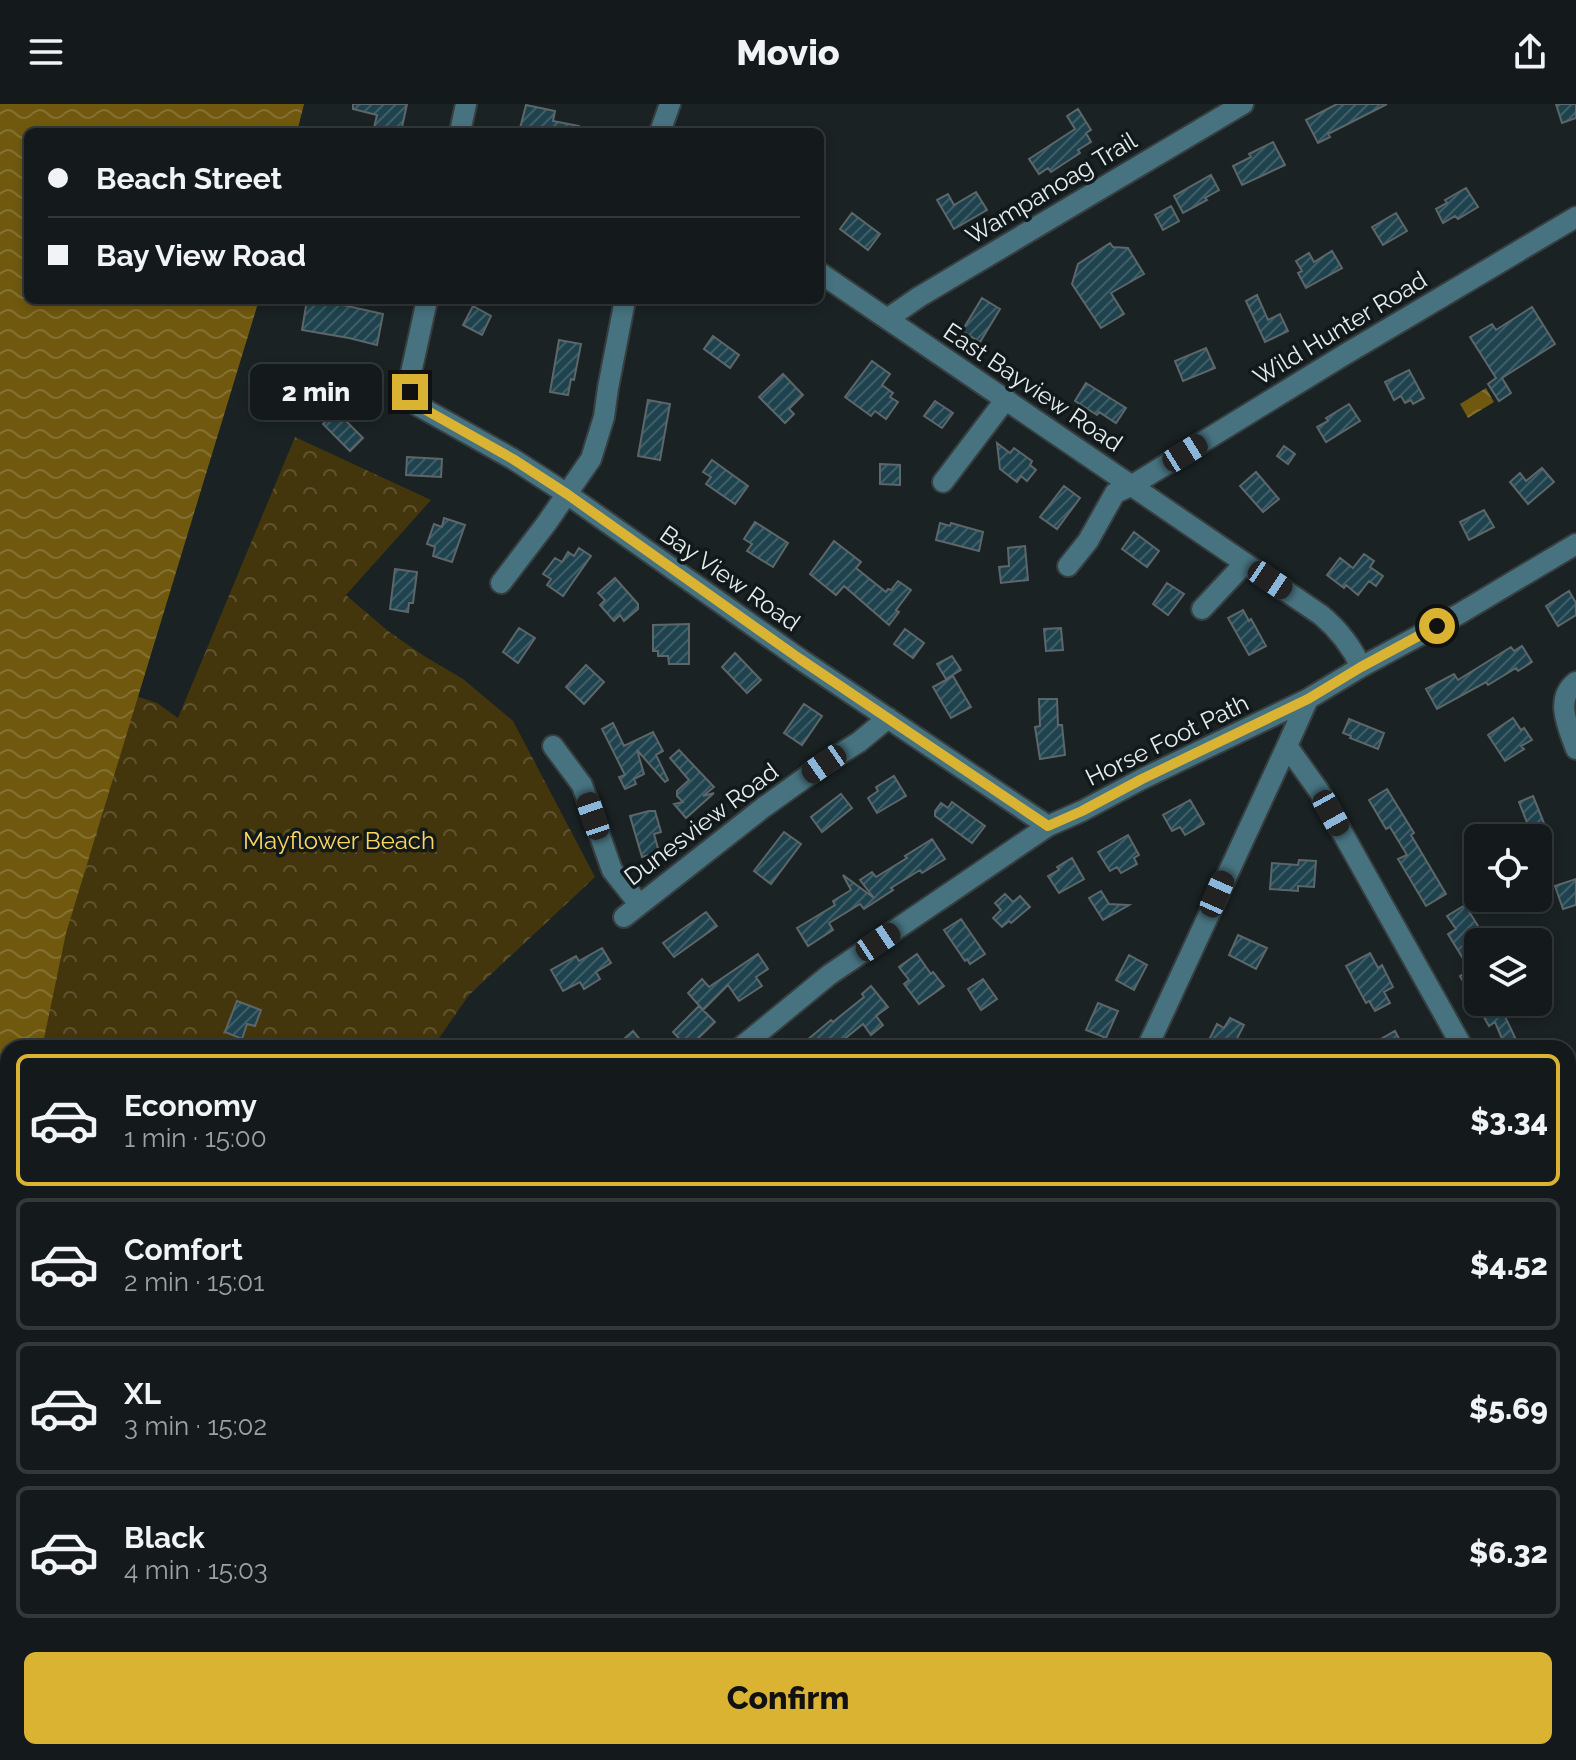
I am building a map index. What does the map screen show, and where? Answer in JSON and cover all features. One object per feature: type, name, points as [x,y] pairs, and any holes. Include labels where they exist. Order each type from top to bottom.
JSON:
[{"type":"street","points":[[461,128],[466,104]]},
{"type":"street","points":[[661,128],[670,104]]},
{"type":"street","name":"Wampanoag Trail","points":[[887,319],[932,289],[1243,104]]},
{"type":"street","name":"Wild Hunter Road","points":[[1068,566],[1088,541],[1115,493],[1576,217]]},
{"type":"street","name":"East Bayview Road","points":[[824,276],[1332,624],[1352,647],[1361,667]]},
{"type":"street","name":"Bay View Road","points":[[426,304],[410,392],[417,405],[513,459],[567,494],[800,659],[1048,826]]},
{"type":"street","points":[[501,583],[591,459],[604,417],[624,304]]},
{"type":"street","points":[[943,482],[1006,399]]},
{"type":"street","name":"Horse Foot Path","points":[[750,1040],[829,975],[1048,826],[1308,699],[1576,544]]},
{"type":"street","points":[[1202,609],[1245,563]]},
{"type":"street","points":[[1576,682],[1567,691],[1564,716],[1576,749]]},
{"type":"street","points":[[1151,1040],[1308,699]]},
{"type":"street","name":"Dunesview Road","points":[[553,746],[582,785],[612,870],[632,910],[775,798],[859,742],[888,718]]},
{"type":"street","points":[[1287,746],[1319,791],[1459,1040]]},
{"type":"green space","name":"Mayflower Beach","points":[[295,437],[431,500],[346,595],[388,631],[463,679],[513,721],[595,877],[469,995],[438,1040],[10,1040],[88,680],[157,703],[178,718]]},
{"type":"water","points":[[0,104],[304,104],[298,128],[24,128],[24,304],[258,304],[66,933],[44,1040],[0,1040]]},
{"type":"water","points":[[1486,388],[1494,402],[1468,418],[1460,404]]},
{"type":"building","points":[[353,104],[407,104],[402,128],[374,128],[377,115],[353,109]]},
{"type":"building","points":[[1337,104],[1387,104],[1328,134],[1330,137],[1318,143],[1306,120]]},
{"type":"building","points":[[1556,104],[1576,104],[1576,118],[1562,123]]},
{"type":"building","points":[[526,105],[555,111],[553,121],[579,126],[579,128],[520,128]]},
{"type":"building","points":[[1078,109],[1091,130],[1086,133],[1091,142],[1051,172],[1048,168],[1039,174],[1029,159],[1075,129],[1067,116]]},
{"type":"building","points":[[1273,142],[1285,165],[1242,185],[1233,166]]},
{"type":"building","points":[[1211,175],[1219,190],[1183,213],[1174,196]]},
{"type":"building","points":[[1466,188],[1478,207],[1458,219],[1455,216],[1443,223],[1436,209]]},
{"type":"building","points":[[976,192],[987,210],[954,229],[937,200],[948,194],[954,205]]},
{"type":"building","points":[[1171,206],[1179,221],[1163,230],[1155,215]]},
{"type":"building","points":[[852,213],[880,234],[868,250],[840,229]]},
{"type":"building","points":[[1396,213],[1407,231],[1383,245],[1372,227]]},
{"type":"building","points":[[1110,243],[1113,247],[1128,248],[1144,274],[1111,293],[1124,314],[1101,328],[1072,284],[1078,264]]},
{"type":"building","points":[[1332,251],[1342,268],[1306,288],[1296,261],[1309,253],[1314,262]]},
{"type":"building","points":[[1257,295],[1268,320],[1280,314],[1288,331],[1265,342],[1246,301]]},
{"type":"building","points":[[982,298],[1000,309],[980,342],[962,331]]},
{"type":"building","points":[[306,304],[338,304],[383,314],[377,345],[302,330]]},
{"type":"building","points":[[473,306],[491,316],[482,335],[463,325]]},
{"type":"building","points":[[1532,307],[1555,344],[1502,378],[1511,393],[1499,401],[1488,384],[1496,378],[1470,337],[1492,324],[1496,330]]},
{"type":"building","points":[[713,336],[739,355],[730,368],[704,349]]},
{"type":"building","points":[[559,340],[581,344],[568,395],[550,392]]},
{"type":"building","points":[[1206,348],[1215,368],[1183,381],[1175,361]]},
{"type":"building","points":[[872,361],[890,374],[882,385],[893,393],[890,397],[898,402],[886,419],[875,411],[871,416],[845,397]]},
{"type":"building","points":[[1409,370],[1424,398],[1413,404],[1411,400],[1405,403],[1401,396],[1394,400],[1385,382]]},
{"type":"building","points":[[783,374],[803,395],[789,409],[794,414],[785,423],[759,397]]},
{"type":"building","points":[[1086,383],[1126,408],[1116,423],[1075,401]]},
{"type":"building","points":[[648,400],[670,404],[660,460],[638,456]]},
{"type":"building","points":[[935,401],[953,413],[942,428],[924,416]]},
{"type":"building","points":[[1349,404],[1360,421],[1326,442],[1317,427]]},
{"type":"building","points":[[336,411],[363,438],[350,451],[323,424]]},
{"type":"building","points":[[997,443],[1010,453],[1014,448],[1032,461],[1030,465],[1036,470],[1027,481],[1021,476],[1017,482],[1000,469]]},
{"type":"building","points":[[1284,446],[1295,454],[1288,464],[1277,456]]},
{"type":"building","points":[[407,457],[442,459],[441,477],[406,475]]},
{"type":"building","points":[[712,460],[748,486],[735,504],[706,484],[711,477],[703,472]]},
{"type":"building","points":[[880,464],[900,465],[900,485],[880,484]]},
{"type":"building","points":[[1542,468],[1554,482],[1528,504],[1510,482],[1520,473],[1526,481]]},
{"type":"building","points":[[1256,472],[1279,499],[1263,512],[1240,486]]},
{"type":"building","points":[[1064,486],[1080,498],[1057,529],[1040,517]]},
{"type":"building","points":[[1484,510],[1494,527],[1469,540],[1460,522]]},
{"type":"building","points":[[444,518],[465,525],[452,562],[433,556],[435,547],[427,544],[434,524],[442,527]]},
{"type":"building","points":[[755,522],[788,543],[773,567],[747,551],[752,544],[744,539]]},
{"type":"building","points":[[940,523],[983,532],[979,551],[936,540]]},
{"type":"building","points":[[1134,532],[1159,551],[1147,567],[1122,549]]},
{"type":"building","points":[[834,541],[861,562],[856,568],[886,592],[898,581],[911,590],[889,625],[844,586],[836,595],[810,574]]},
{"type":"building","points":[[1025,546],[1028,580],[1001,583],[999,567],[1009,566],[1008,548]]},
{"type":"building","points":[[579,548],[591,556],[563,596],[547,585],[551,579],[543,574],[555,558],[562,562],[568,552],[574,556]]},
{"type":"building","points":[[1364,554],[1374,561],[1370,567],[1383,576],[1376,586],[1369,581],[1358,595],[1327,575],[1340,558],[1353,568]]},
{"type":"building","points":[[395,569],[417,572],[413,603],[409,603],[408,612],[390,609]]},
{"type":"building","points":[[615,578],[638,604],[638,609],[624,621],[620,615],[614,621],[600,605],[605,600],[598,593]]},
{"type":"building","points":[[1167,583],[1184,594],[1168,615],[1153,604]]},
{"type":"building","points":[[1569,591],[1576,603],[1576,615],[1558,626],[1546,606]]},
{"type":"building","points":[[1243,610],[1266,646],[1249,655],[1228,618]]},
{"type":"building","points":[[689,624],[689,664],[669,664],[668,656],[658,656],[658,651],[653,651],[653,625]]},
{"type":"building","points":[[519,628],[535,638],[518,663],[503,652]]},
{"type":"building","points":[[1061,628],[1063,650],[1046,651],[1044,629]]},
{"type":"building","points":[[905,629],[924,643],[913,658],[894,644]]},
{"type":"building","points":[[1522,646],[1532,662],[1488,685],[1486,682],[1437,709],[1426,689],[1454,674],[1458,680],[1511,647],[1514,651]]},
{"type":"building","points":[[735,653],[761,680],[747,693],[722,667]]},
{"type":"building","points":[[952,656],[961,670],[946,679],[937,664]]},
{"type":"building","points":[[586,665],[604,682],[584,704],[566,687]]},
{"type":"building","points":[[953,676],[971,707],[951,718],[933,687]]},
{"type":"building","points":[[1039,699],[1057,699],[1058,725],[1062,725],[1065,755],[1040,759],[1035,727],[1040,726]]},
{"type":"building","points":[[804,704],[822,716],[802,745],[784,733]]},
{"type":"building","points":[[1513,718],[1532,740],[1505,761],[1488,735]]},
{"type":"building","points":[[1349,719],[1384,733],[1378,749],[1343,733]]},
{"type":"building","points":[[613,723],[624,746],[653,732],[663,751],[656,755],[668,780],[665,782],[637,750],[644,774],[634,779],[636,784],[625,789],[619,777],[625,775],[602,729]]},
{"type":"building","points":[[679,750],[714,787],[703,796],[714,793],[686,818],[674,804],[683,802],[677,791],[689,780],[670,758]]},
{"type":"building","points":[[894,776],[906,796],[877,813],[868,798],[878,791],[876,787]]},
{"type":"building","points":[[1387,789],[1446,894],[1426,906],[1398,859],[1407,855],[1390,827],[1386,829],[1369,800]]},
{"type":"building","points":[[841,794],[852,808],[822,832],[811,817]]},
{"type":"building","points":[[1533,796],[1544,824],[1528,824],[1519,802]]},
{"type":"building","points":[[1190,800],[1204,824],[1185,835],[1180,827],[1172,831],[1163,815]]},
{"type":"building","points":[[952,802],[985,826],[972,843],[935,816],[941,803],[948,808]]},
{"type":"building","points":[[655,811],[661,832],[654,834],[659,852],[642,857],[630,816]]},
{"type":"building","points":[[784,832],[801,844],[771,884],[754,871]]},
{"type":"building","points":[[1128,835],[1139,855],[1134,858],[1137,864],[1121,873],[1117,867],[1110,871],[1098,852]]},
{"type":"building","points":[[932,839],[945,859],[922,873],[920,870],[864,909],[860,904],[829,923],[833,930],[808,946],[797,928],[835,905],[833,901],[851,890],[843,875],[874,898],[860,880],[872,872],[876,877]]},
{"type":"building","points":[[1072,858],[1084,879],[1059,893],[1048,876]]},
{"type":"building","points":[[1299,860],[1316,861],[1314,887],[1298,886],[1298,891],[1270,889],[1272,863],[1298,865]]},
{"type":"building","points":[[1576,879],[1576,905],[1563,909],[1555,886]]},
{"type":"building","points":[[1101,891],[1109,904],[1129,905],[1103,920],[1089,898]]},
{"type":"building","points":[[1005,894],[1013,902],[1020,896],[1030,907],[1002,927],[993,918],[1001,910],[995,903]]},
{"type":"building","points":[[1464,906],[1464,912],[1469,912],[1479,928],[1464,928],[1464,960],[1448,934],[1456,929],[1447,916]]},
{"type":"building","points":[[706,912],[717,926],[674,957],[663,943]]},
{"type":"building","points":[[961,919],[985,954],[970,964],[944,930]]},
{"type":"building","points":[[1238,935],[1267,948],[1256,969],[1229,955]]},
{"type":"building","points":[[602,948],[611,963],[596,972],[600,979],[584,989],[580,982],[563,991],[551,970],[576,956],[579,961]]},
{"type":"building","points":[[1370,953],[1378,968],[1382,965],[1393,987],[1384,992],[1390,1003],[1375,1011],[1369,1001],[1366,1003],[1346,966]]},
{"type":"building","points":[[758,954],[768,969],[756,977],[762,986],[739,1001],[728,985],[703,1010],[688,993],[702,979],[709,987]]},
{"type":"building","points":[[917,954],[944,986],[919,1004],[904,984],[909,980],[899,967]]},
{"type":"building","points":[[1129,955],[1147,965],[1134,990],[1116,980]]},
{"type":"building","points":[[983,979],[997,999],[981,1010],[968,989]]},
{"type":"building","points":[[871,986],[888,1007],[876,1016],[883,1025],[871,1035],[863,1024],[843,1040],[807,1040],[864,997],[862,994]]},
{"type":"building","points":[[237,1001],[261,1010],[255,1026],[247,1024],[242,1039],[225,1032]]},
{"type":"building","points":[[1098,1003],[1118,1011],[1106,1038],[1086,1030]]},
{"type":"building","points":[[699,1006],[715,1022],[696,1040],[680,1040],[673,1032]]},
{"type":"building","points":[[1483,1016],[1505,1016],[1516,1040],[1503,1040],[1495,1022],[1489,1026]]},
{"type":"building","points":[[1230,1018],[1244,1025],[1236,1040],[1209,1040],[1217,1024],[1224,1028]]},
{"type":"building","points":[[633,1031],[640,1040],[623,1040]]},
{"type":"building","points":[[1395,1031],[1400,1040],[1379,1040]]},
{"type":"route","points":[[410,392],[417,405],[513,459],[567,494],[800,659],[1048,826],[1308,699],[1437,626]]}]
